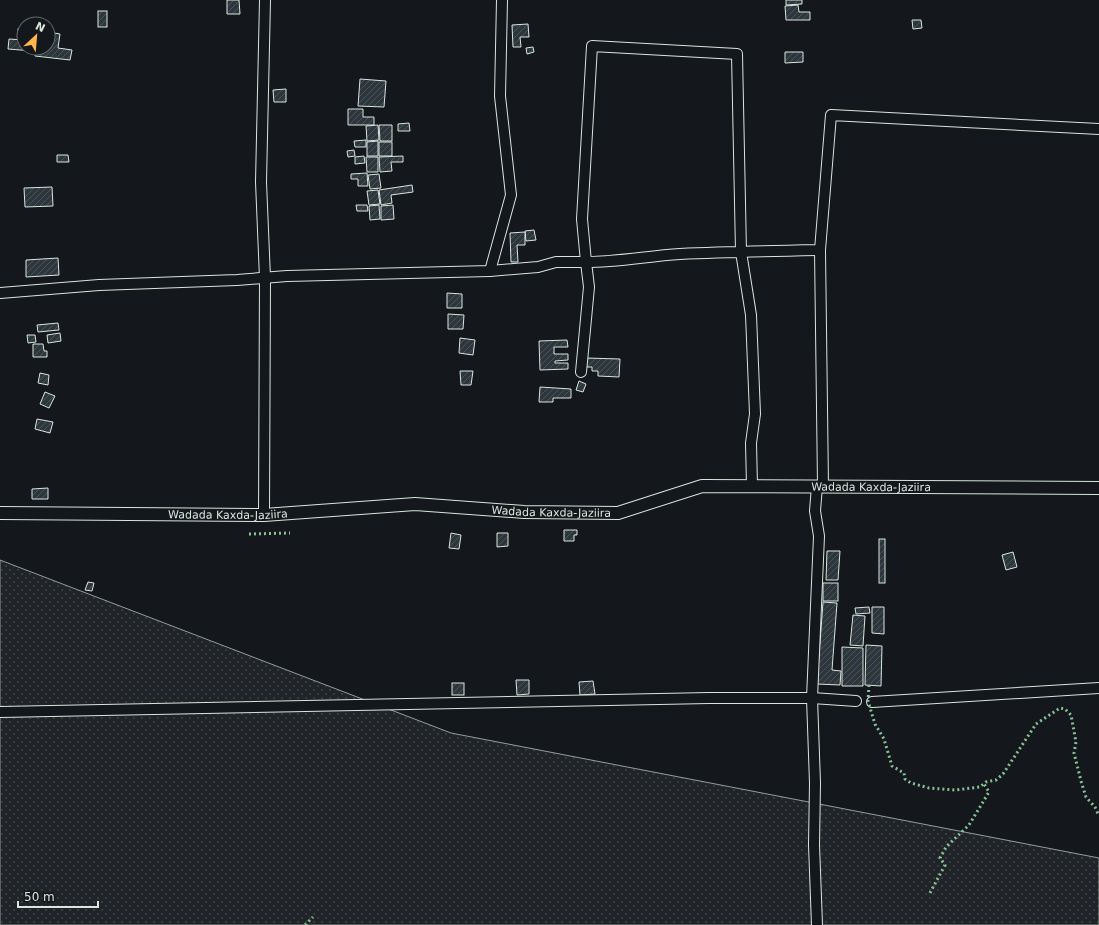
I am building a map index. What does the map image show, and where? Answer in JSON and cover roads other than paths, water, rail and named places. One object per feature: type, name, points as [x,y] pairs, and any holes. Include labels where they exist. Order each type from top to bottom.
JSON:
[{"type":"street","points":[[264,515],[265,278],[261,182],[265,0]]},
{"type":"street","points":[[490,271],[511,196],[500,96],[502,0]]},
{"type":"street","points":[[581,372],[589,287],[582,218],[592,46],[737,54],[741,252],[752,323],[755,414],[751,443],[752,486]]},
{"type":"street","points":[[817,925],[814,844],[815,783],[812,698],[818,536],[815,511],[820,486],[820,250],[831,115],[1099,129]]},
{"type":"street","points":[[0,292],[99,285],[287,276],[490,271],[538,267],[556,262],[613,262],[678,254],[820,250]]},
{"type":"street","name":"Wadada Kaxda-Jaziira","points":[[0,513],[264,515],[415,504],[524,512],[618,513],[702,486],[1099,488]]},
{"type":"street","points":[[872,702],[1099,688]]},
{"type":"street","points":[[0,712],[694,698],[812,698],[856,702]]}]
